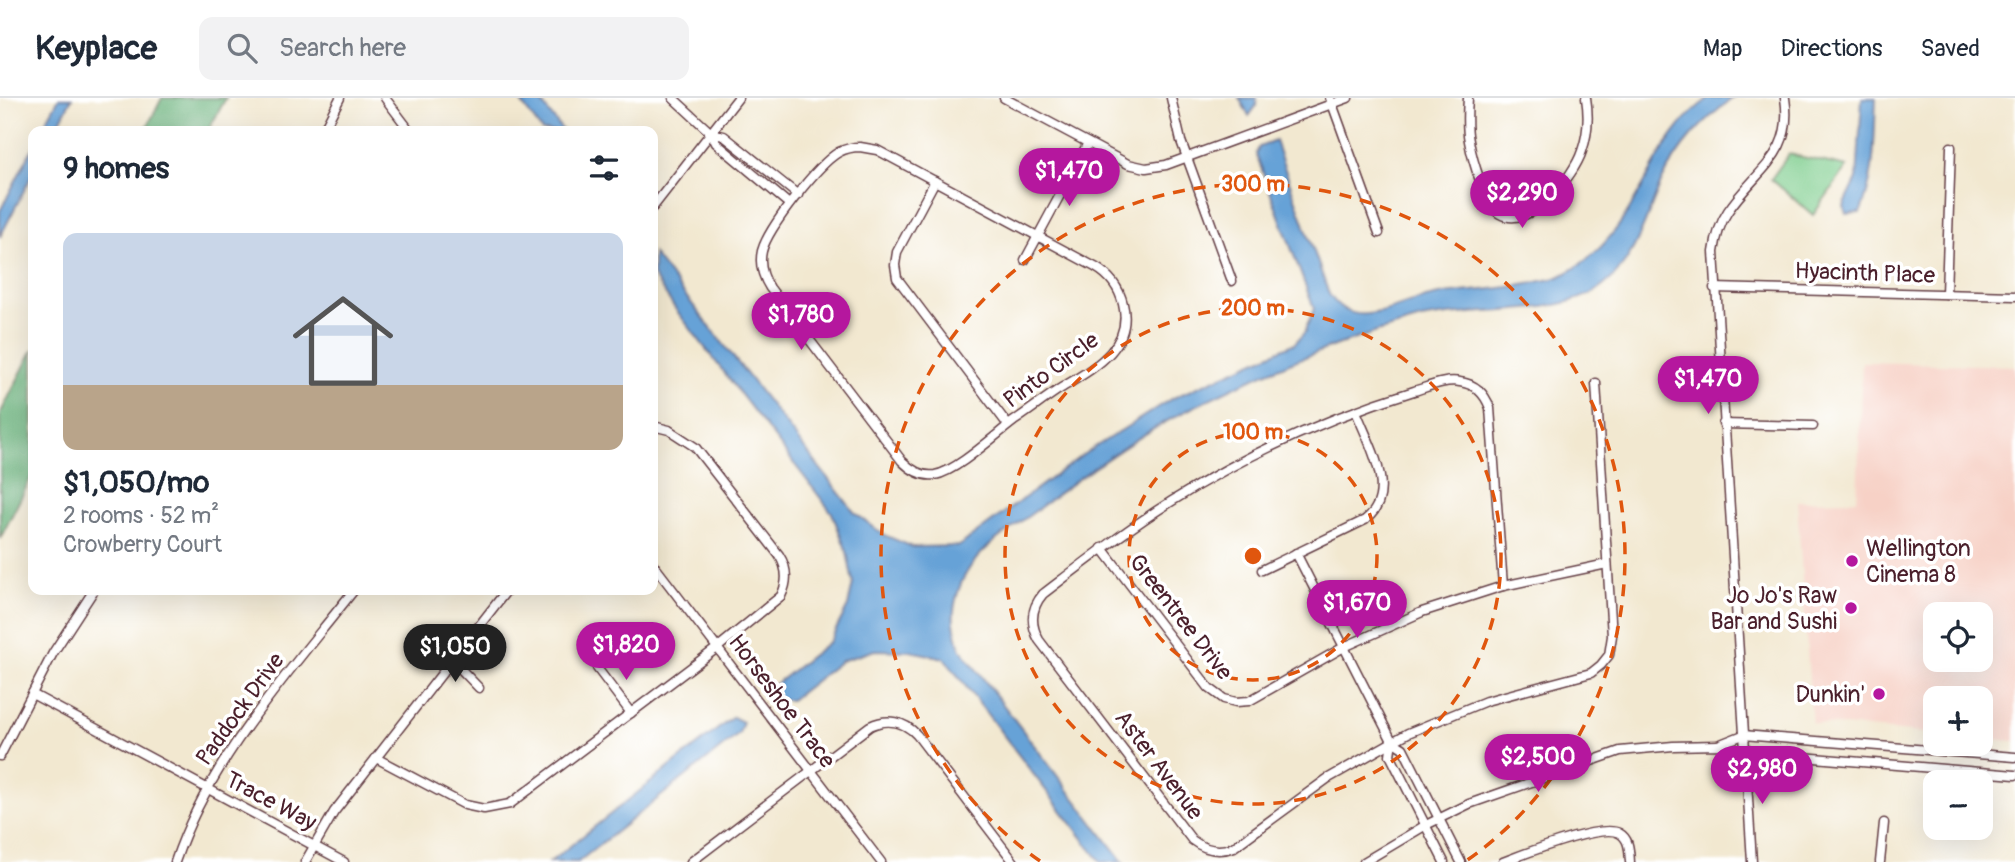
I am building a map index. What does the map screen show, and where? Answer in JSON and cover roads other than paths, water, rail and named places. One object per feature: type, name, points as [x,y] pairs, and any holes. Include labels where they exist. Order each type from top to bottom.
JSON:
[{"type":"street","points":[[326,126],[340,98]]},
{"type":"street","points":[[385,98],[406,126]]},
{"type":"street","points":[[673,98],[711,133],[716,144],[789,204]]},
{"type":"street","points":[[658,200],[738,98]]},
{"type":"street","points":[[1004,98],[1128,164],[1140,167],[1159,167],[1331,101],[1348,98]]},
{"type":"street","points":[[1171,98],[1186,157],[1232,282]]},
{"type":"street","points":[[1468,98],[1468,139],[1490,204],[1499,213],[1514,217],[1545,202],[1573,170],[1586,137],[1586,98]]},
{"type":"street","points":[[1752,862],[1714,288],[1714,252],[1721,225],[1735,202],[1777,152],[1786,123],[1784,98]]},
{"type":"street","points":[[1331,101],[1380,233]]},
{"type":"street","points":[[711,133],[724,136],[798,195]]},
{"type":"street","points":[[1026,260],[1088,143]]},
{"type":"street","name":"Pinto Circle","points":[[854,147],[877,150],[934,181],[1095,267],[1110,279],[1123,302],[1124,327],[1117,346],[1109,356],[946,471],[935,475],[911,469],[902,461],[767,283],[761,260],[763,249],[789,204],[828,160],[838,153],[854,147]]},
{"type":"street","points":[[1946,294],[1951,147]]},
{"type":"street","points":[[934,181],[897,252],[897,278],[1008,425]]},
{"type":"street","name":"Hyacinth Place","points":[[1714,288],[2015,296]]},
{"type":"street","name":"Aster Avenue","points":[[1503,586],[1492,414],[1480,391],[1464,382],[1445,382],[1356,411],[1284,441],[1174,499],[1102,548],[1043,594],[1034,610],[1034,629],[1039,640],[1197,844],[1215,850],[1234,847],[1317,786],[1392,741],[1486,701],[1585,675],[1601,665],[1609,655],[1612,642],[1596,383]]},
{"type":"street","points":[[1262,570],[1365,520],[1378,506],[1382,482],[1356,411]]},
{"type":"street","points":[[1723,424],[1813,426]]},
{"type":"street","points":[[376,758],[465,805],[484,809],[497,808],[521,798],[781,596],[786,578],[785,566],[779,555],[695,447],[680,436],[658,428]]},
{"type":"street","name":"Greentree Drive","points":[[1102,548],[1209,688],[1224,699],[1242,702],[1255,699],[1344,647],[1422,612],[1503,586],[1607,564]]},
{"type":"street","points":[[1296,552],[1392,741],[1403,748],[1461,862]]},
{"type":"street","name":"Horseshoe Trace","points":[[658,571],[881,862]]},
{"type":"street","points":[[0,756],[65,634],[90,595]]},
{"type":"street","name":"Paddock Drive","points":[[175,862],[207,789],[248,725],[350,595]]},
{"type":"street","points":[[305,862],[334,812],[503,595]]},
{"type":"street","points":[[452,660],[480,688]]},
{"type":"street","points":[[597,668],[631,713]]},
{"type":"street","name":"Trace Way","points":[[32,694],[344,862]]},
{"type":"street","points":[[691,862],[870,726],[888,721],[906,725],[917,735],[1014,862]]},
{"type":"street","points":[[1718,745],[1743,735],[2015,757]]},
{"type":"street","points":[[1392,741],[1390,755],[1444,862]]},
{"type":"street","points":[[1364,862],[1438,818],[1505,790],[1620,751],[1718,745],[1744,752],[2015,775]]},
{"type":"street","points":[[1880,862],[1884,823]]},
{"type":"street","points":[[1503,862],[1556,843],[1611,830],[1626,840],[1630,862]]},
{"type":"water","points":[[59,98],[72,98],[58,126],[44,126]]},
{"type":"water","points":[[518,98],[538,98],[559,126],[538,126]]},
{"type":"water","points":[[1239,98],[1256,98],[1257,105],[1249,116]]},
{"type":"water","points":[[1709,98],[1733,98],[1701,125],[1676,156],[1662,181],[1632,251],[1603,286],[1564,303],[1418,320],[1356,338],[1265,373],[1206,400],[1123,448],[999,538],[974,562],[961,583],[955,603],[954,623],[960,648],[1123,862],[1101,862],[944,658],[910,651],[875,650],[841,661],[791,700],[780,700],[771,693],[773,686],[830,641],[848,606],[853,583],[847,552],[832,513],[658,283],[658,260],[855,513],[884,535],[913,547],[959,546],[1084,454],[1171,399],[1295,343],[1304,333],[1314,309],[1256,154],[1259,147],[1275,141],[1329,294],[1338,305],[1348,311],[1370,314],[1434,296],[1511,287],[1561,276],[1588,259],[1609,238],[1669,140],[1687,118]]},
{"type":"water","points":[[1862,98],[1876,98],[1872,171],[1860,213],[1846,214],[1844,206],[1857,179]]},
{"type":"water","points":[[28,157],[28,183],[0,237],[0,211]]},
{"type":"water","points":[[733,717],[743,722],[739,734],[578,862],[550,862]]},
{"type":"place","name":"Wellington Cinema 8","points":[[1852,561]]},
{"type":"place","name":"Jo Jo's Raw Bar and Sushi","points":[[1851,608]]},
{"type":"place","name":"Dunkin'","points":[[1879,694]]}]
